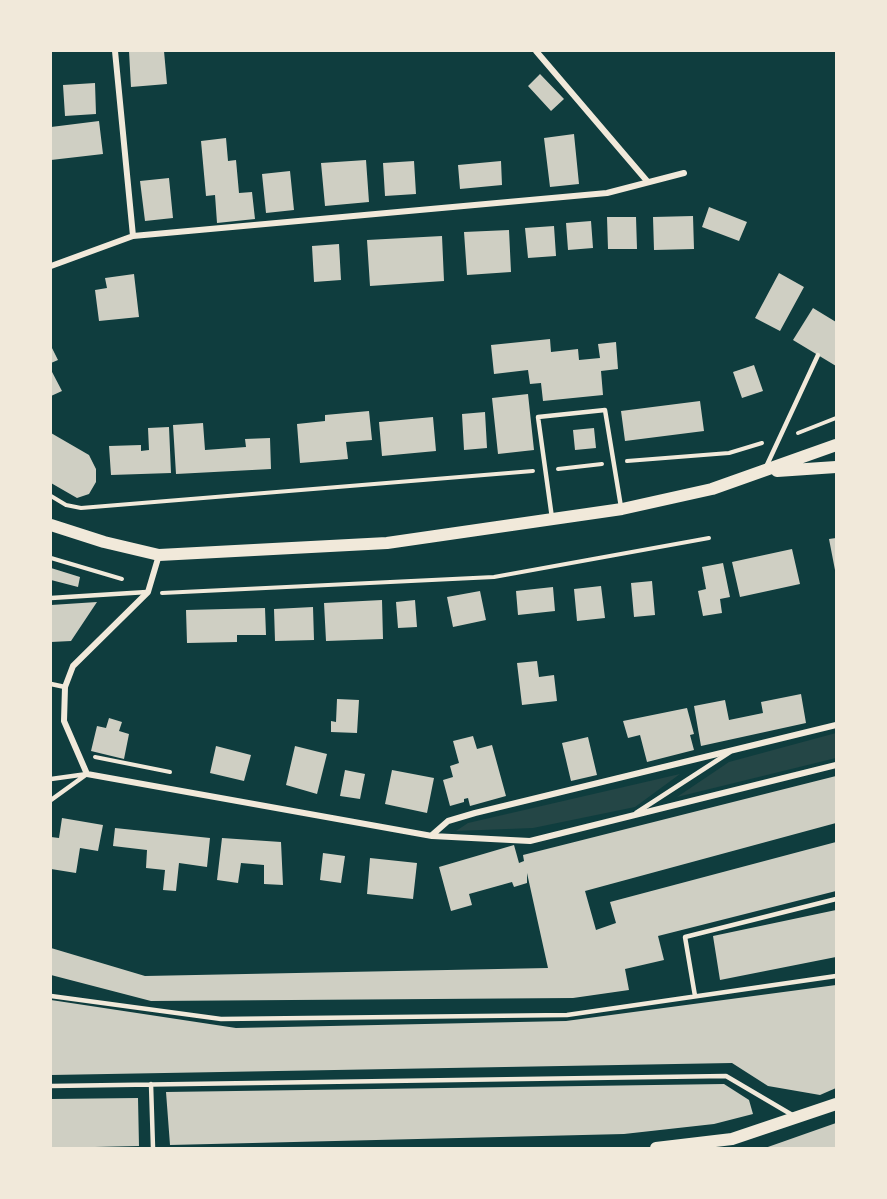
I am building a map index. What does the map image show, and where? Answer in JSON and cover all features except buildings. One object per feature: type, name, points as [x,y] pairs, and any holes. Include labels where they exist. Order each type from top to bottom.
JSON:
[{"type":"main road","points":[[51,525],[104,542],[159,555],[387,543],[622,509],[712,489],[836,445]]},
{"type":"main road","points":[[764,472],[836,467]]},
{"type":"main road","points":[[656,1148],[732,1139],[836,1104]]},
{"type":"street","points":[[115,51],[133,236]]},
{"type":"street","points":[[536,51],[647,181]]},
{"type":"street","points":[[51,266],[133,236],[607,193],[684,173]]},
{"type":"street","points":[[159,555],[148,592],[73,666],[65,687],[64,721],[87,774],[432,836],[530,841],[836,765]]},
{"type":"street","points":[[432,836],[448,821],[475,813],[836,725]]},
{"type":"lane","points":[[764,472],[819,355]]},
{"type":"lane","points":[[552,520],[538,417],[605,410],[622,509]]},
{"type":"lane","points":[[51,597],[148,592]]},
{"type":"lane","points":[[51,684],[65,687]]},
{"type":"lane","points":[[632,816],[732,750]]},
{"type":"lane","points":[[51,779],[87,774]]},
{"type":"lane","points":[[51,800],[87,774]]},
{"type":"lane","points":[[695,996],[685,937],[836,899]]},
{"type":"lane","points":[[51,996],[220,1018],[567,1015],[836,976]]},
{"type":"lane","points":[[51,1086],[726,1076],[796,1117]]},
{"type":"lane","points":[[151,1084],[153,1148]]},
{"type":"path","points":[[51,496],[66,505],[81,508],[729,453],[836,418]]},
{"type":"path","points":[[51,558],[121,579],[148,592],[494,577],[709,538]]},
{"type":"shaded area","points":[[836,733],[836,758],[677,797],[729,762]]},
{"type":"shaded area","points":[[680,774],[635,807],[533,828],[456,831],[468,823]]}]
